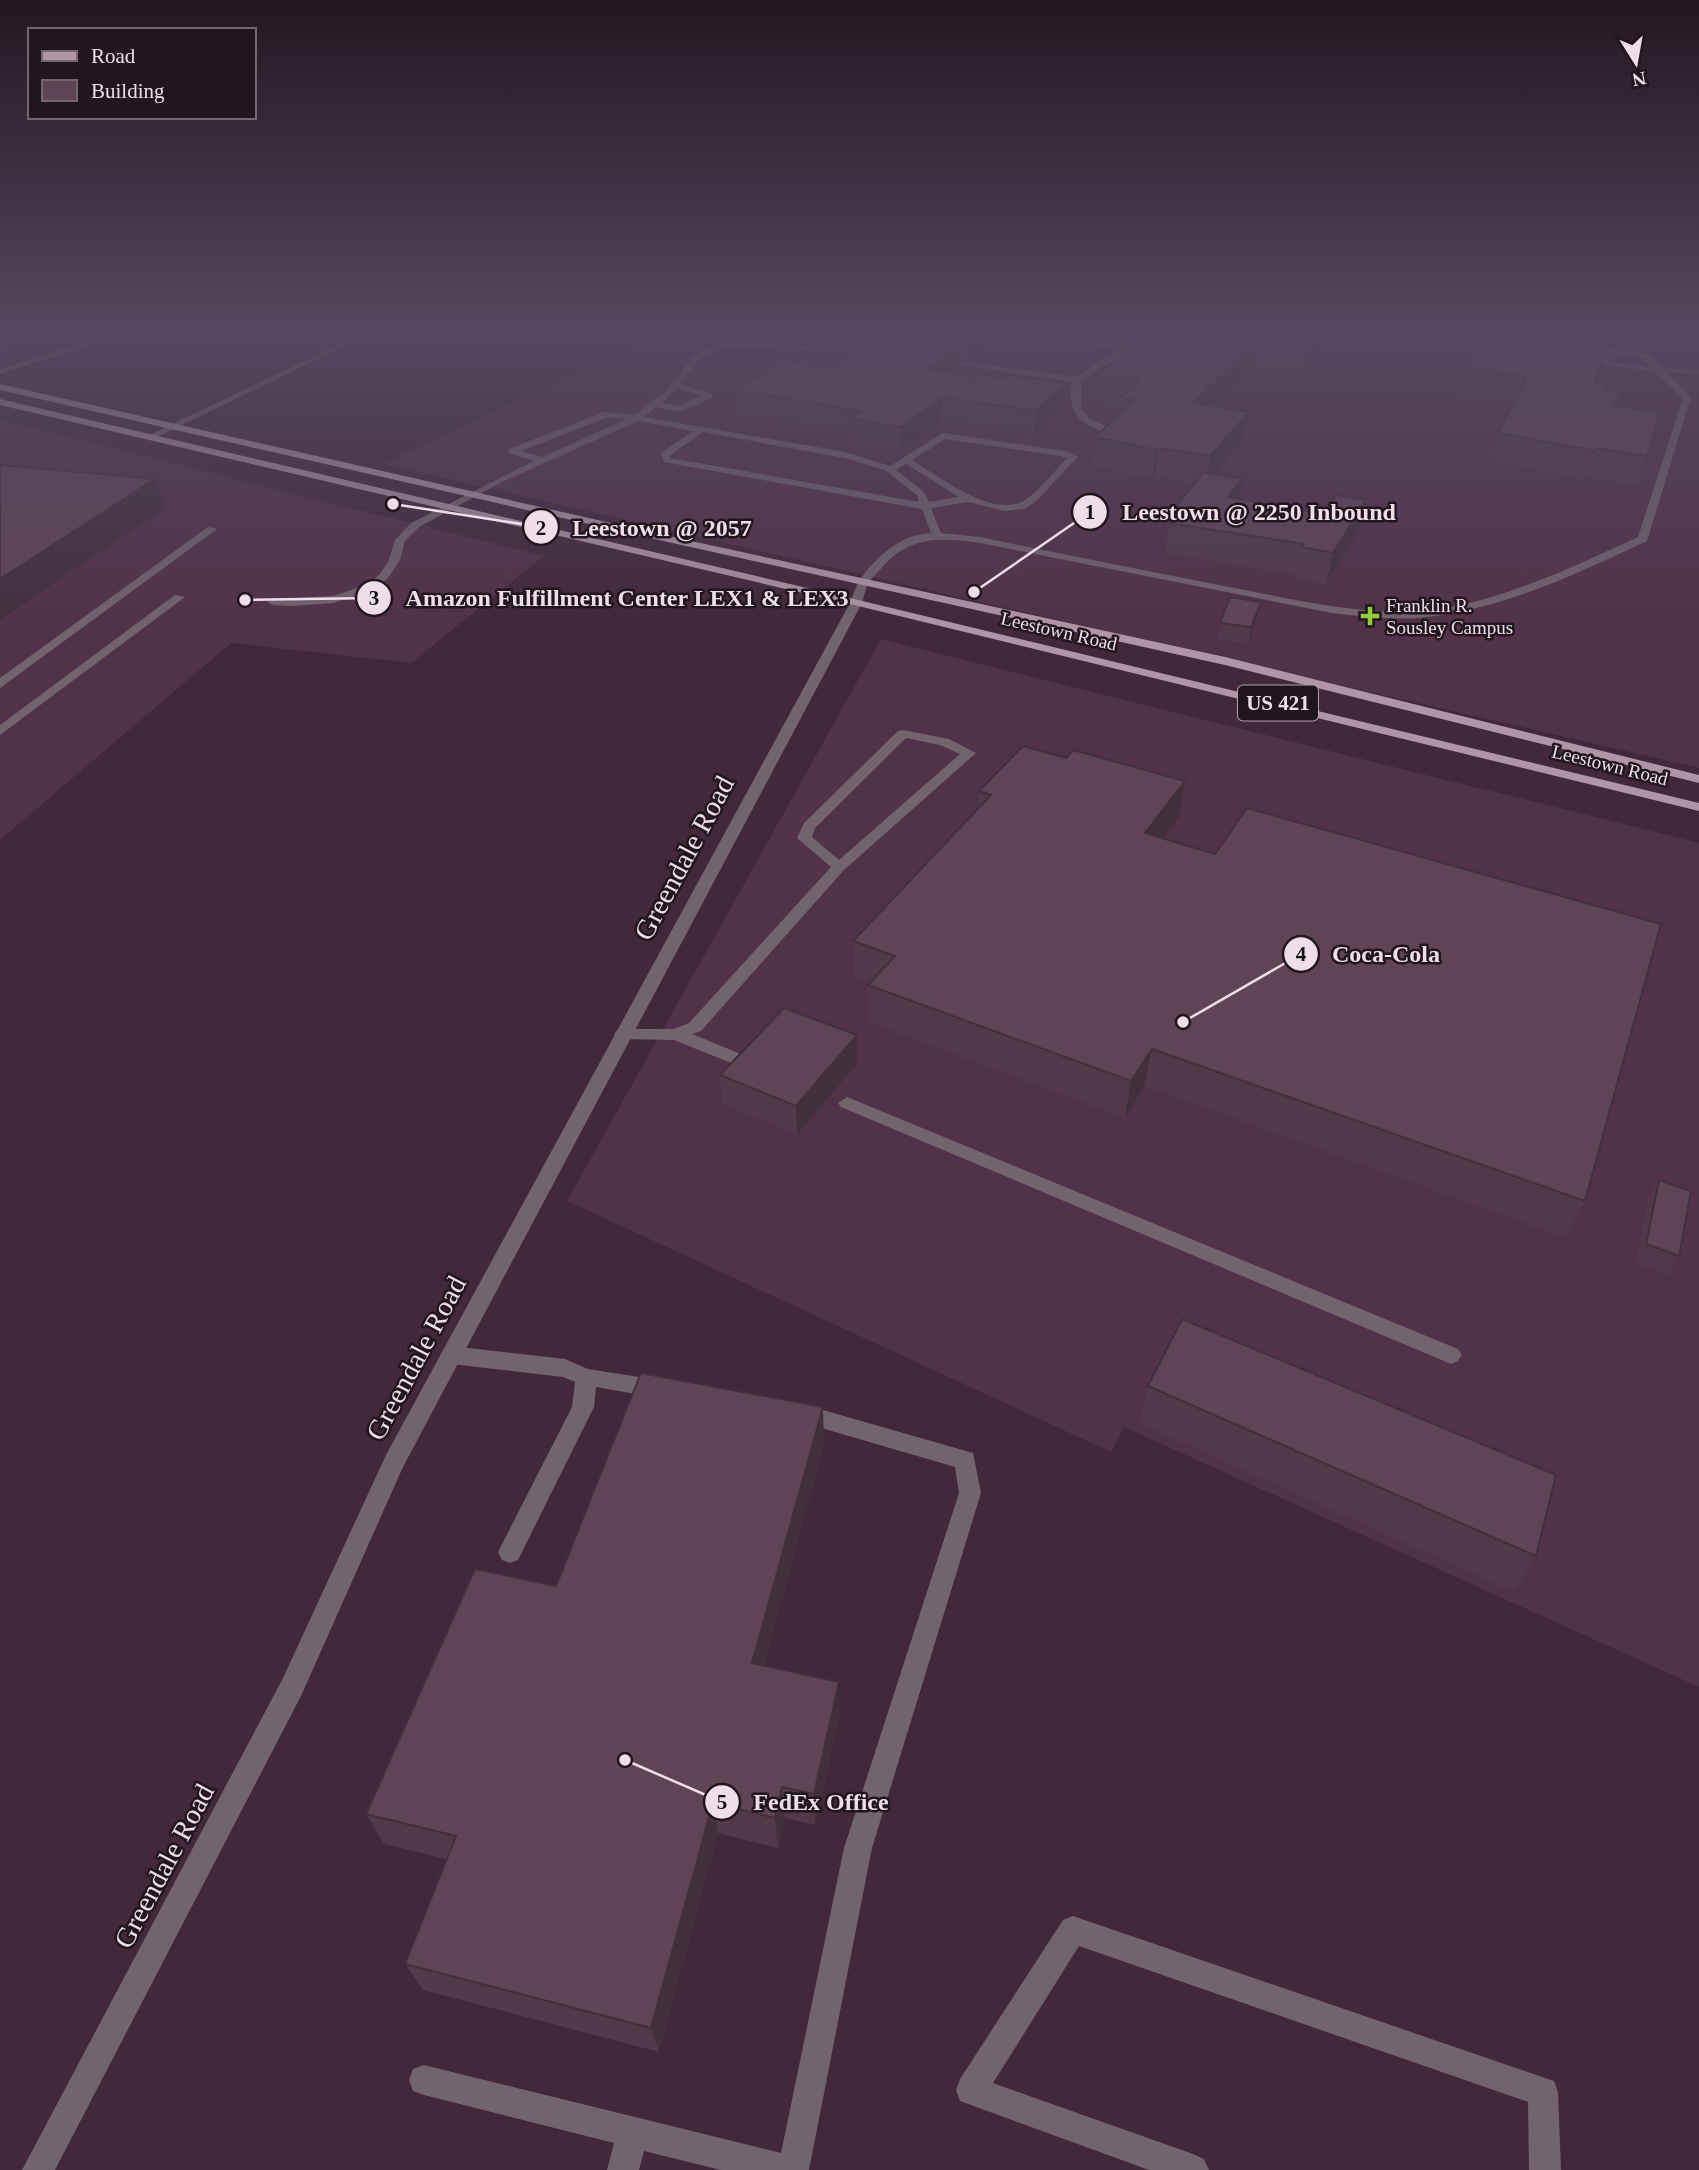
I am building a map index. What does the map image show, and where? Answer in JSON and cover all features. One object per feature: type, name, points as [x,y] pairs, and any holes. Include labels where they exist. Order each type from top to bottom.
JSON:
[{"type":"main road","name":"Leestown Road","points":[[108,427],[451,505],[860,592],[1225,661],[1699,779]]},
{"type":"main road","name":"Leestown Road","points":[[168,427],[472,494],[860,592],[1226,690],[1699,807]]},
{"type":"street","points":[[541,460],[512,451],[573,427]]},
{"type":"street","points":[[272,602],[321,603],[341,600],[367,589],[387,572],[398,557],[400,540],[415,525],[541,460],[616,427]]},
{"type":"street","points":[[686,427],[845,455],[890,470],[921,494],[936,533],[1285,601],[1378,614],[1438,613],[1475,604],[1560,577],[1643,538],[1678,427]]},
{"type":"street","points":[[1103,427],[1113,432]]},
{"type":"street","points":[[150,437],[171,428]]},
{"type":"street","points":[[700,430],[664,455],[667,460],[924,506],[968,499]]},
{"type":"street","points":[[890,470],[905,460],[943,436],[1062,453],[1073,457],[1031,501],[1020,507],[1005,508],[968,499],[905,460]]},
{"type":"street","points":[[0,684],[212,529]]},
{"type":"street","name":"Greendale Road","points":[[38,2170],[292,1687],[394,1462],[860,592],[879,563],[901,544],[936,533]]},
{"type":"street","points":[[0,731],[179,597]]},
{"type":"street","points":[[622,1035],[676,1034],[695,1027],[839,867],[970,753],[944,742],[903,734],[809,826],[804,838],[839,867]]},
{"type":"street","points":[[676,1034],[747,1063]]},
{"type":"street","points":[[847,1104],[1451,1355]]},
{"type":"street","points":[[451,1355],[565,1368],[586,1377],[679,1393]]},
{"type":"street","points":[[510,1552],[583,1407],[586,1377]]},
{"type":"street","points":[[772,1408],[799,1412],[965,1460],[970,1493],[858,1848],[793,2170]]},
{"type":"street","points":[[1193,2170],[971,2090],[1073,1930],[1543,2092],[1545,2170]]},
{"type":"street","points":[[424,2080],[784,2170]]},
{"type":"street","points":[[623,2170],[633,2132]]},
{"type":"shaded area","points":[[0,427],[29,427],[544,556],[411,663],[231,643],[0,840]]},
{"type":"shaded area","name":"Franklin R. Sousley Campus","points":[[461,427],[1699,427],[1699,768],[383,464]]},
{"type":"shaded area","points":[[881,639],[1699,843],[1699,1687],[1124,1427],[1111,1452],[567,1201]]},
{"type":"building","points":[[1106,427],[1235,427],[1210,456],[1159,448],[1156,450],[1095,437]]},
{"type":"building","points":[[1501,427],[1655,427],[1647,456],[1597,448],[1596,451],[1498,433]]},
{"type":"building","points":[[0,465],[155,479],[0,579]]},
{"type":"building","points":[[1203,472],[1242,479],[1228,497],[1324,514],[1336,495],[1366,500],[1333,553],[1302,547],[1304,544],[1169,523],[1186,508],[1176,507]]},
{"type":"building","points":[[1230,597],[1261,602],[1251,627],[1220,623]]},
{"type":"building","points":[[1023,746],[1066,758],[1073,750],[1185,781],[1145,833],[1215,854],[1247,808],[1661,924],[1585,1201],[1152,1049],[1131,1081],[868,985],[895,956],[853,941],[991,795],[979,791]]},
{"type":"building","points":[[784,1008],[857,1035],[796,1106],[720,1075]]},
{"type":"building","points":[[1659,1180],[1691,1191],[1679,1256],[1646,1244]]},
{"type":"building","points":[[1182,1319],[1556,1475],[1536,1556],[1148,1386]]},
{"type":"building","points":[[641,1373],[823,1407],[752,1663],[839,1682],[814,1794],[782,1787],[775,1818],[713,1803],[651,2028],[405,1964],[456,1836],[366,1814],[475,1569],[556,1586]]},
{"type":"place","name":"Leestown @ 2057","points":[[393,504]]},
{"type":"place","name":"Leestown @ 2250 Inbound","points":[[974,592]]},
{"type":"place","name":"Amazon Fulfillment Center LEX1 & LEX3","points":[[245,600]]},
{"type":"place","name":"Franklin R. Sousley Campus","points":[[1370,616]]},
{"type":"place","name":"Coca-Cola","points":[[1183,1022]]},
{"type":"place","name":"FedEx Office","points":[[625,1760]]}]
